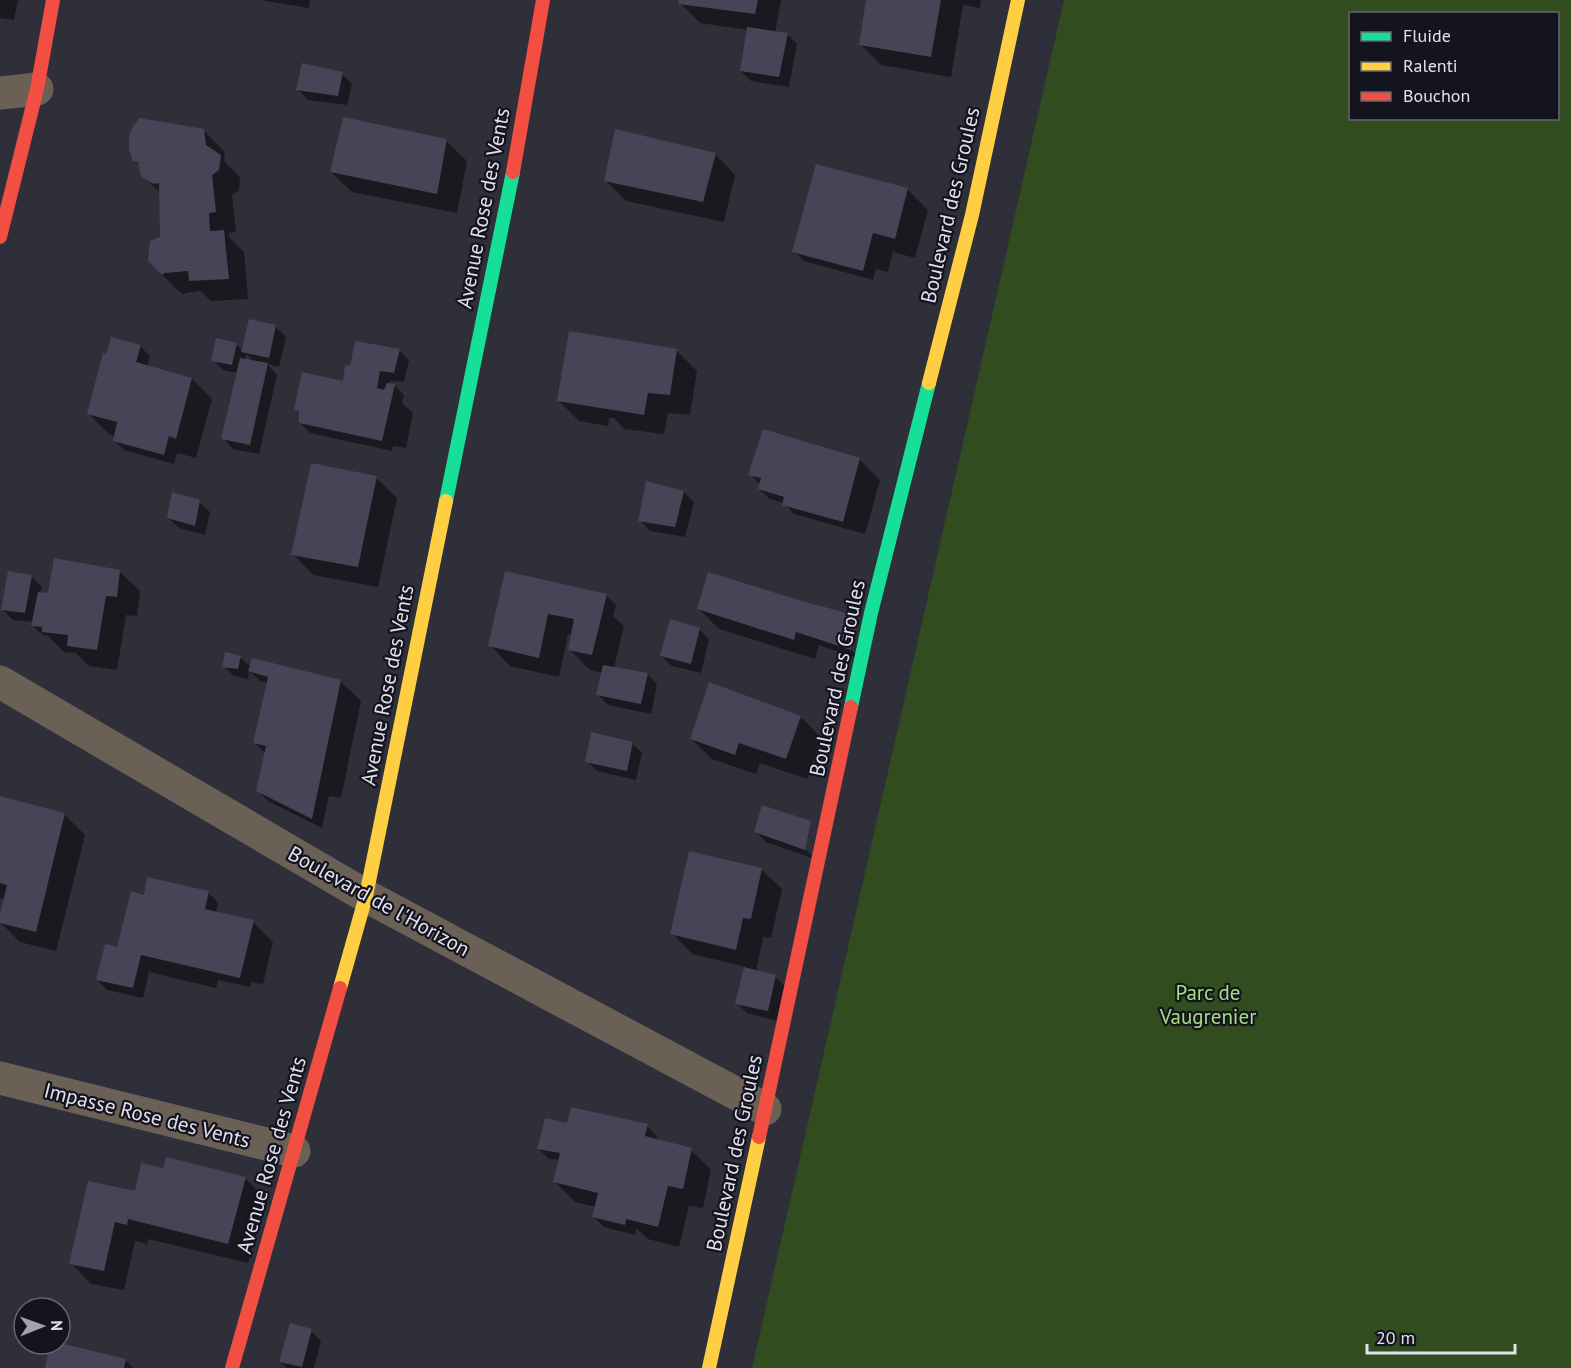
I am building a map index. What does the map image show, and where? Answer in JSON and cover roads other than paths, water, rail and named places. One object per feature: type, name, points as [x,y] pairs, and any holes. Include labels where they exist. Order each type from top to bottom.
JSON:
[{"type":"street","points":[[0,237],[37,89],[53,0]]},
{"type":"street","name":"Avenue Rose des Vents","points":[[232,1368],[366,896],[518,149],[543,0]]},
{"type":"street","name":"Boulevard des Groules","points":[[709,1368],[871,613],[972,215],[1018,0]]},
{"type":"street","points":[[0,93],[37,89]]},
{"type":"street","name":"Boulevard de l'Horizon","points":[[0,682],[366,896],[765,1108]]},
{"type":"street","name":"Impasse Rose des Vents","points":[[0,1078],[294,1151]]},
{"type":"park label","name":"Parc de Vaugrenier","points":[[1208,1004]]}]
